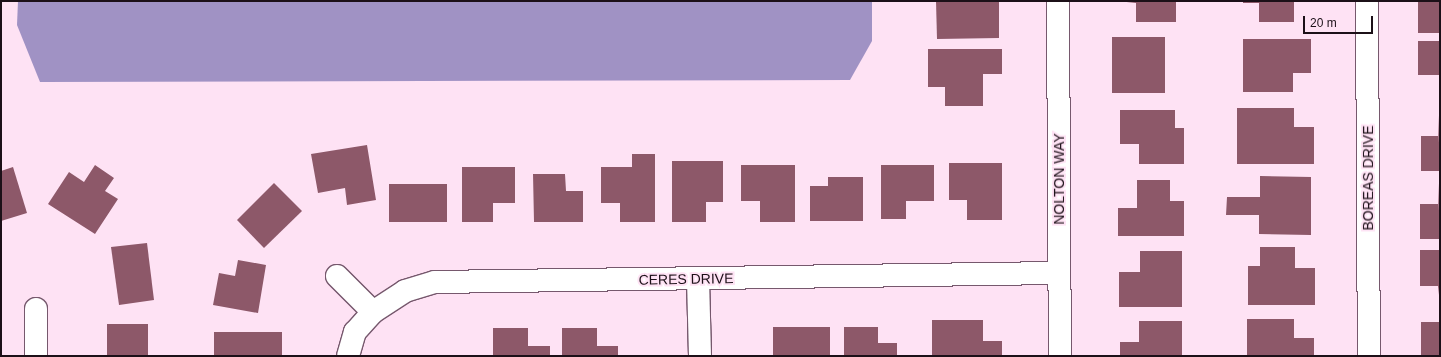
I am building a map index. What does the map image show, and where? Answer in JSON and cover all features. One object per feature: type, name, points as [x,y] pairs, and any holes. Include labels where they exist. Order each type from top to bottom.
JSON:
[{"type":"street","name":"NOLTON WAY","points":[[1058,1],[1060,356]]},
{"type":"street","name":"BOREAS DRIVE","points":[[1367,1],[1369,356]]},
{"type":"street","name":"CERES DRIVE","points":[[348,356],[355,332],[373,312],[405,291],[435,282],[1059,274]]},
{"type":"street","points":[[337,276],[373,312]]},
{"type":"street","points":[[698,278],[700,356]]},
{"type":"street","points":[[36,309],[36,356]]},
{"type":"shaded area","points":[[18,1],[872,1],[872,41],[850,80],[40,82],[17,25]]},
{"type":"building","points":[[936,1],[999,1],[999,38],[937,39]]},
{"type":"building","points":[[1117,1],[1176,1],[1176,22],[1136,22],[1136,3]]},
{"type":"building","points":[[1243,1],[1294,1],[1294,22],[1259,22],[1259,3],[1243,3]]},
{"type":"building","points":[[1418,1],[1440,1],[1440,33],[1418,33]]},
{"type":"building","points":[[1112,37],[1165,37],[1165,93],[1112,93]]},
{"type":"building","points":[[1243,39],[1311,39],[1311,73],[1293,73],[1293,92],[1243,92]]},
{"type":"building","points":[[1418,41],[1440,41],[1440,75],[1418,75]]},
{"type":"building","points":[[928,49],[1002,49],[1002,74],[983,74],[983,106],[945,106],[945,87],[928,87]]},
{"type":"building","points":[[1237,108],[1294,108],[1294,127],[1314,127],[1314,164],[1237,164]]},
{"type":"building","points":[[1120,110],[1175,110],[1175,128],[1184,128],[1184,164],[1139,164],[1139,144],[1120,144]]},
{"type":"building","points":[[1438,115],[1440,171],[1421,171],[1421,136],[1438,136]]},
{"type":"building","points":[[367,145],[376,200],[347,205],[345,188],[318,193],[311,154]]},
{"type":"building","points":[[632,154],[655,154],[655,222],[620,222],[620,203],[601,203],[601,167],[632,167]]},
{"type":"building","points":[[672,161],[723,161],[723,202],[706,202],[706,222],[672,222]]},
{"type":"building","points":[[949,163],[1002,163],[1002,220],[967,220],[967,200],[949,200]]},
{"type":"building","points":[[95,165],[114,178],[105,191],[118,199],[95,234],[48,204],[69,172],[84,182]]},
{"type":"building","points":[[741,165],[795,165],[795,222],[760,222],[760,201],[741,201]]},
{"type":"building","points":[[881,165],[934,165],[934,201],[906,201],[906,219],[881,219]]},
{"type":"building","points":[[13,167],[27,213],[1,221],[1,171]]},
{"type":"building","points":[[462,167],[515,167],[515,203],[493,203],[493,222],[462,222]]},
{"type":"building","points":[[533,174],[565,174],[566,191],[583,191],[583,222],[534,222]]},
{"type":"building","points":[[1260,176],[1311,177],[1311,235],[1259,234],[1259,215],[1226,215],[1227,197],[1260,197]]},
{"type":"building","points":[[828,177],[863,177],[863,221],[810,221],[810,186],[828,186]]},
{"type":"building","points":[[1137,180],[1170,180],[1170,201],[1184,201],[1184,236],[1118,236],[1118,208],[1137,208]]},
{"type":"building","points":[[274,183],[302,211],[264,248],[237,220]]},
{"type":"building","points":[[1438,183],[1440,239],[1420,239],[1420,204],[1438,204]]},
{"type":"building","points":[[389,184],[447,184],[447,222],[389,222]]},
{"type":"building","points":[[147,243],[154,300],[119,305],[111,247]]},
{"type":"building","points":[[1260,247],[1295,247],[1295,268],[1315,268],[1315,305],[1248,305],[1248,266],[1260,266]]},
{"type":"building","points":[[1420,250],[1440,250],[1440,304],[1438,286],[1420,286]]},
{"type":"building","points":[[1140,251],[1182,251],[1182,307],[1119,307],[1119,272],[1140,272]]},
{"type":"building","points":[[238,260],[266,265],[258,313],[213,305],[219,273],[235,276]]},
{"type":"building","points":[[1247,319],[1294,319],[1294,338],[1314,338],[1314,356],[1247,356]]},
{"type":"building","points":[[932,320],[983,320],[983,341],[1002,341],[1002,356],[932,356]]},
{"type":"building","points":[[1139,321],[1182,321],[1182,356],[1120,356],[1120,342],[1139,342]]},
{"type":"building","points":[[1421,322],[1440,322],[1440,356],[1421,356]]},
{"type":"building","points":[[107,324],[148,324],[148,356],[107,356]]},
{"type":"building","points":[[773,327],[830,327],[830,356],[773,356]]},
{"type":"building","points":[[844,327],[878,327],[878,343],[897,343],[897,356],[844,356]]},
{"type":"building","points":[[493,328],[528,328],[528,346],[550,346],[550,356],[493,356]]},
{"type":"building","points":[[562,328],[597,328],[597,346],[618,346],[618,356],[562,356]]},
{"type":"building","points":[[214,332],[282,332],[282,356],[214,356]]}]
